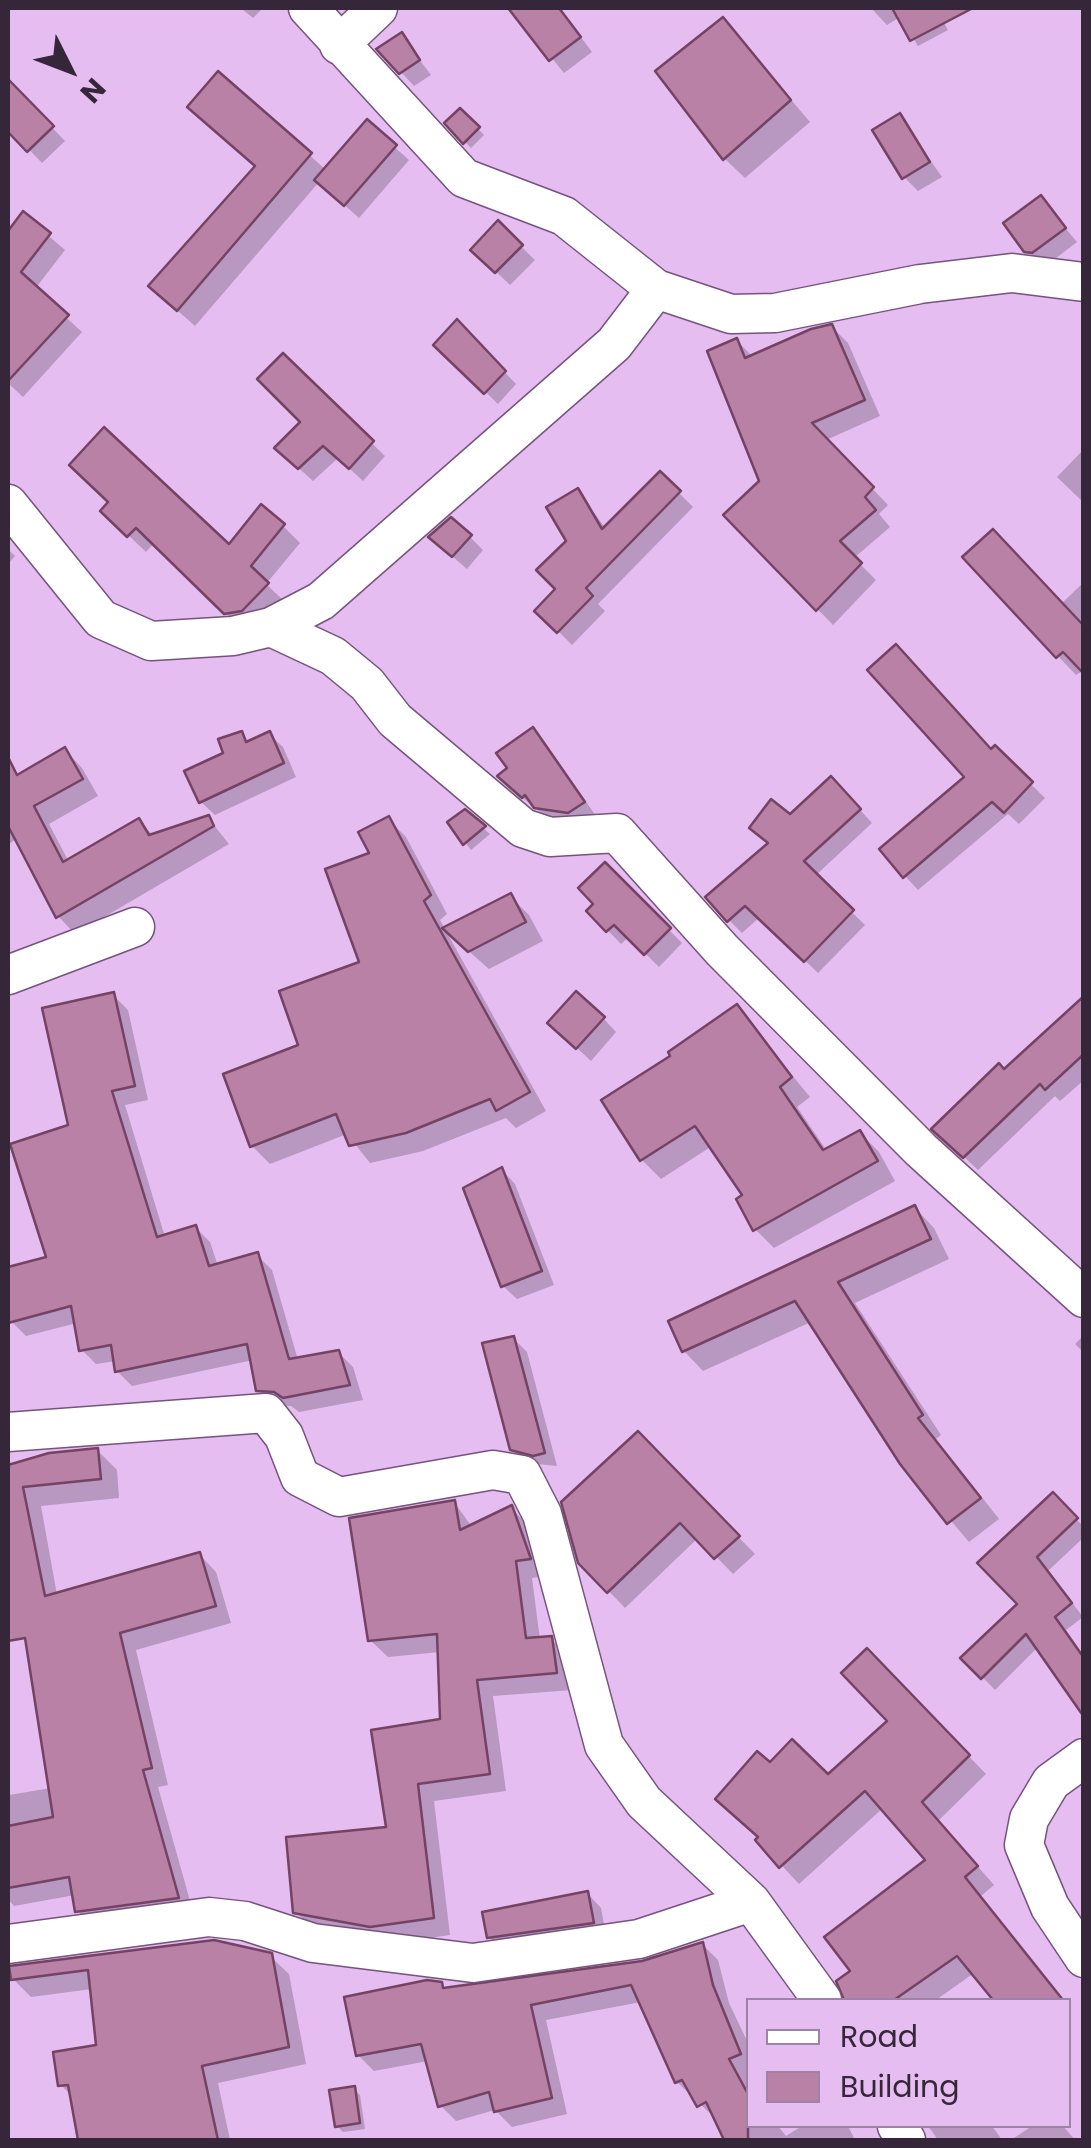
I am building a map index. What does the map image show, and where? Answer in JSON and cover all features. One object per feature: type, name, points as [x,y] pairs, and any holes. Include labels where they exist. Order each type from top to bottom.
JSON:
[{"type":"street","points":[[308,8],[464,178],[564,216],[656,289],[731,314],[775,313],[920,284],[1012,273],[1084,282]]},
{"type":"street","points":[[340,46],[378,8]]},
{"type":"street","points":[[8,504],[101,619],[151,641],[234,636],[271,628],[321,601],[614,344],[656,289]]},
{"type":"street","points":[[271,628],[333,656],[367,684],[395,720],[523,828],[550,838],[618,833],[722,950],[921,1150],[1084,1298]]},
{"type":"street","points":[[8,975],[135,927]]},
{"type":"street","points":[[8,1432],[266,1413],[284,1436],[300,1477],[339,1497],[493,1470],[522,1475],[542,1514],[604,1745],[644,1802],[751,1902],[821,1998]]},
{"type":"street","points":[[1084,1758],[1051,1782],[1029,1820],[1024,1846],[1050,1907],[1084,1958]]},
{"type":"street","points":[[8,1944],[209,1917],[245,1921],[313,1943],[473,1963],[638,1939],[751,1902]]},
{"type":"building","points":[[508,8],[559,8],[581,37],[549,61]]},
{"type":"building","points":[[892,8],[973,8],[910,41]]},
{"type":"building","points":[[723,17],[791,100],[723,160],[655,71]]},
{"type":"building","points":[[402,32],[420,60],[399,74],[376,49]]},
{"type":"building","points":[[218,71],[312,153],[177,311],[148,286],[255,166],[187,107]]},
{"type":"building","points":[[8,79],[54,126],[27,152],[8,132]]},
{"type":"building","points":[[460,108],[480,127],[463,144],[444,123]]},
{"type":"building","points":[[900,113],[930,162],[902,179],[872,130]]},
{"type":"building","points":[[367,119],[397,145],[344,206],[314,180]]},
{"type":"building","points":[[1041,195],[1066,228],[1032,253],[1024,252],[1003,223]]},
{"type":"building","points":[[23,211],[51,233],[21,272],[69,315],[8,381],[8,231]]},
{"type":"building","points":[[498,220],[523,245],[495,273],[470,250]]},
{"type":"building","points":[[457,319],[506,371],[484,394],[433,345]]},
{"type":"building","points":[[832,324],[865,400],[812,423],[874,487],[865,497],[876,510],[840,541],[862,563],[816,611],[723,515],[759,481],[707,351],[737,338],[745,358]]},
{"type":"building","points":[[283,353],[374,441],[349,469],[323,446],[298,469],[274,448],[300,422],[257,379]]},
{"type":"building","points":[[104,427],[229,544],[261,504],[285,524],[251,566],[269,583],[242,611],[224,614],[136,528],[127,537],[100,511],[108,502],[69,465]]},
{"type":"building","points":[[660,471],[681,491],[586,588],[593,596],[557,633],[534,611],[555,589],[536,570],[566,541],[546,507],[578,488],[602,529]]},
{"type":"building","points":[[451,517],[472,535],[452,557],[428,537]]},
{"type":"building","points":[[993,529],[1084,626],[1084,674],[1063,652],[1056,658],[962,557]]},
{"type":"building","points":[[896,644],[991,749],[995,745],[1033,782],[1004,813],[992,802],[903,878],[879,849],[964,777],[867,670]]},
{"type":"building","points":[[533,727],[585,802],[568,813],[534,808],[525,795],[522,798],[497,776],[507,768],[496,753]]},
{"type":"building","points":[[242,731],[246,742],[270,731],[284,763],[199,803],[184,771],[223,753],[218,739]]},
{"type":"building","points":[[65,747],[83,779],[34,806],[63,862],[139,818],[149,835],[209,815],[214,826],[56,918],[8,826],[8,757],[17,775]]},
{"type":"building","points":[[831,776],[861,809],[804,861],[854,910],[804,962],[745,906],[727,922],[705,897],[768,843],[749,828],[771,799],[790,814]]},
{"type":"building","points":[[465,809],[486,826],[463,845],[447,822]]},
{"type":"building","points":[[389,816],[431,895],[424,901],[530,1092],[496,1111],[490,1099],[406,1133],[349,1146],[336,1114],[250,1147],[223,1074],[298,1045],[279,991],[359,962],[325,869],[369,853],[358,832]]},
{"type":"building","points":[[605,862],[671,928],[644,955],[614,925],[606,932],[586,911],[593,904],[578,888]]},
{"type":"building","points":[[511,893],[526,922],[468,952],[442,928]]},
{"type":"building","points":[[576,991],[605,1017],[576,1049],[547,1023]]},
{"type":"building","points":[[114,992],[135,1086],[112,1091],[157,1237],[196,1225],[209,1266],[258,1252],[289,1359],[339,1350],[350,1385],[283,1398],[274,1392],[256,1391],[247,1344],[115,1372],[111,1345],[79,1351],[71,1306],[8,1323],[8,1267],[46,1257],[10,1144],[68,1125],[42,1008]]},
{"type":"building","points":[[1084,996],[1084,1054],[1045,1090],[1040,1084],[963,1158],[931,1129],[999,1063],[1004,1069]]},
{"type":"building","points":[[737,1004],[792,1077],[780,1087],[823,1150],[860,1130],[878,1161],[753,1231],[736,1199],[742,1195],[695,1126],[640,1161],[601,1100],[670,1056],[668,1052]]},
{"type":"building","points":[[502,1167],[542,1271],[501,1287],[463,1188]]},
{"type":"building","points":[[915,1205],[931,1239],[838,1282],[923,1415],[918,1418],[981,1498],[947,1524],[900,1464],[795,1301],[682,1352],[668,1321]]},
{"type":"building","points":[[514,1336],[545,1453],[533,1456],[510,1450],[482,1343]]},
{"type":"building","points":[[638,1431],[740,1536],[714,1559],[680,1523],[607,1593],[578,1563],[561,1502]]},
{"type":"building","points":[[98,1448],[101,1479],[23,1487],[45,1596],[200,1552],[216,1606],[120,1633],[152,1768],[143,1770],[179,1898],[75,1912],[69,1877],[8,1888],[8,1826],[53,1817],[25,1638],[8,1641],[8,1465],[49,1453]]},
{"type":"building","points":[[1053,1492],[1078,1518],[1037,1557],[1072,1603],[1055,1617],[1084,1658],[1084,1717],[1026,1634],[981,1679],[960,1658],[1017,1604],[977,1563]]},
{"type":"building","points":[[455,1500],[460,1530],[512,1505],[531,1559],[516,1561],[526,1638],[552,1636],[557,1673],[477,1680],[490,1774],[418,1784],[434,1918],[370,1927],[293,1913],[286,1837],[386,1827],[371,1730],[440,1719],[437,1634],[368,1641],[349,1518]]},
{"type":"building","points":[[867,1648],[970,1755],[922,1802],[978,1866],[965,1877],[1061,1998],[991,1998],[957,1956],[897,1998],[843,1998],[836,1981],[850,1971],[824,1937],[925,1860],[865,1791],[779,1868],[755,1840],[758,1837],[715,1799],[757,1751],[770,1762],[792,1739],[828,1774],[887,1721],[841,1673]]},
{"type":"building","points":[[588,1891],[594,1923],[487,1938],[482,1912]]},
{"type":"building","points":[[214,1940],[272,1953],[289,2047],[202,2066],[218,2140],[78,2140],[68,2085],[58,2086],[53,2052],[96,2045],[88,1970],[11,1980],[9,1966]]},
{"type":"building","points":[[703,1942],[713,1985],[741,2054],[729,2059],[746,2090],[748,2140],[724,2140],[706,2102],[697,2107],[682,2080],[675,2083],[631,1985],[531,2005],[552,2098],[494,2112],[489,2092],[438,2107],[421,2044],[356,2056],[344,1997],[427,1980],[442,1982],[443,1988],[642,1961]]},
{"type":"building","points":[[355,2086],[360,2123],[335,2127],[329,2090]]}]
